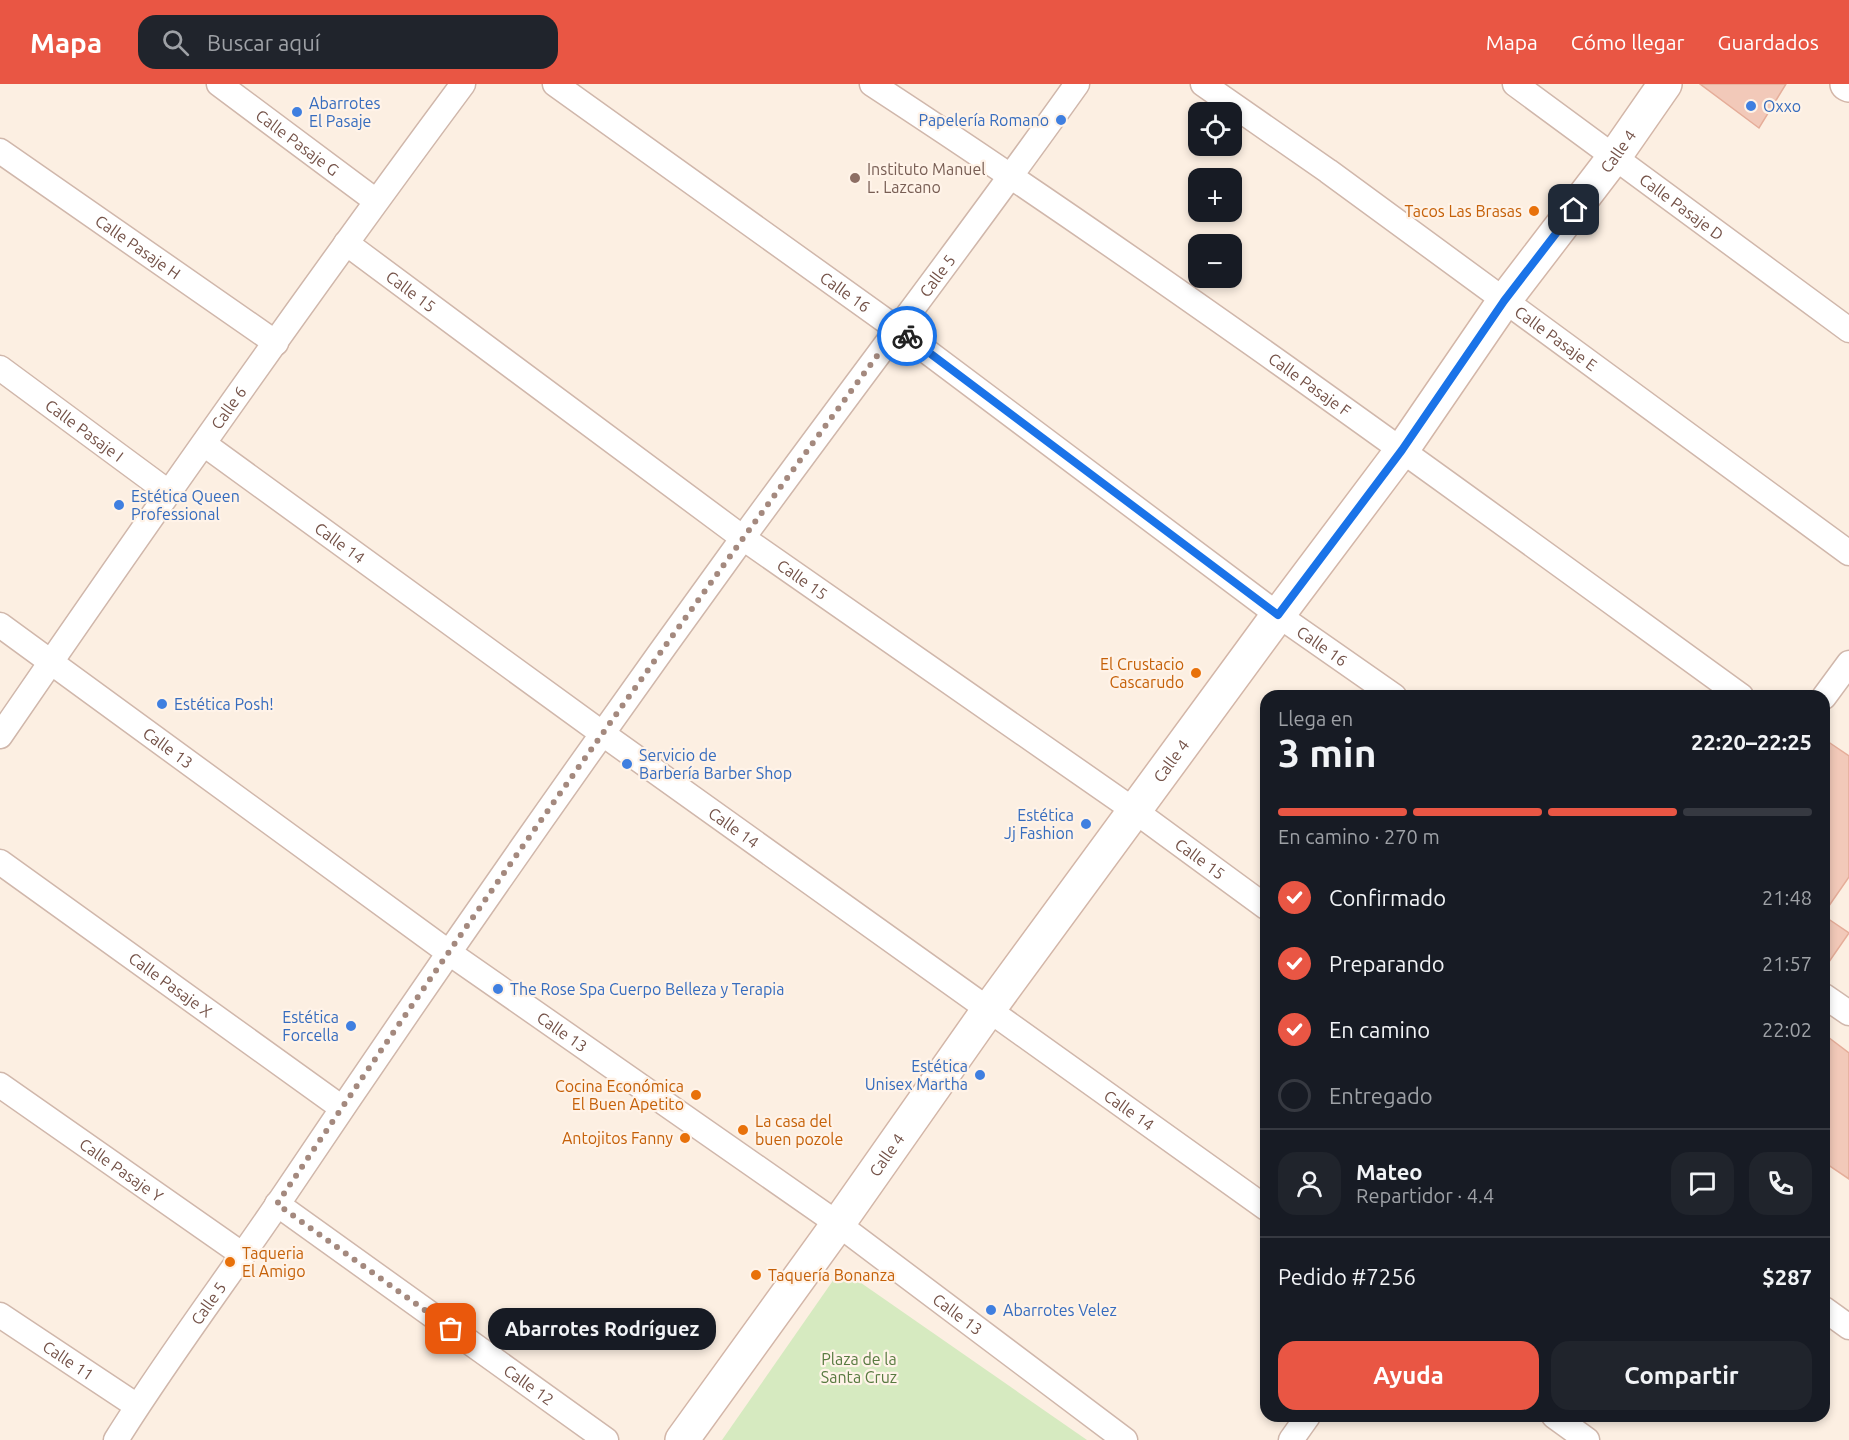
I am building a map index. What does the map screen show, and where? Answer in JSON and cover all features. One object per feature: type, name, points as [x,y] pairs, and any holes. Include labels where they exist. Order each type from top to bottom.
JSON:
[{"type":"street","name":"Calle Pasaje G","points":[[219,84],[376,201]]},
{"type":"street","name":"Calle 6","points":[[0,736],[168,492],[376,201],[463,84]]},
{"type":"street","name":"Calle 16","points":[[555,84],[897,329],[1278,615],[1385,690]]},
{"type":"street","name":"Calle Pasaje F","points":[[872,84],[1012,176],[1402,450],[1733,690]]},
{"type":"street","name":"Calle 5","points":[[116,1440],[448,952],[743,538],[1012,176],[1077,84]]},
{"type":"street","name":"Calle Pasaje E","points":[[1203,84],[1328,171],[1849,553]]},
{"type":"street","name":"Calle Pasaje D","points":[[1515,84],[1849,330]]},
{"type":"street","name":"Calle 4","points":[[682,1440],[989,1009],[1402,450],[1504,301],[1615,156],[1665,84]]},
{"type":"street","name":"Calle Pasaje H","points":[[0,151],[276,343]]},
{"type":"street","name":"Calle 15","points":[[346,243],[743,538],[1135,811],[1260,903]]},
{"type":"street","name":"Calle Pasaje I","points":[[0,368],[168,492]]},
{"type":"street","name":"Calle 14","points":[[204,444],[603,734],[1260,1204]]},
{"type":"street","name":"Calle 13","points":[[0,625],[448,952],[838,1224],[1125,1440]]},
{"type":"street","points":[[1829,690],[1849,663]]},
{"type":"street","name":"Calle Pasaje X","points":[[0,862],[342,1108]]},
{"type":"street","points":[[1830,1000],[1849,1013]]},
{"type":"street","name":"Calle Pasaje Y","points":[[0,1085],[243,1255]]},
{"type":"street","name":"Calle 12","points":[[277,1204],[606,1440]]},
{"type":"street","points":[[1830,1313],[1849,1327]]},
{"type":"street","name":"Calle 11","points":[[0,1315],[137,1406]]},
{"type":"street","points":[[1291,1440],[1304,1422]]},
{"type":"street","points":[[1562,1422],[1587,1440]]},
{"type":"green space","name":"Plaza de la Santa Cruz","points":[[841,1269],[1087,1440],[722,1440]]},
{"type":"building","name":"Oxxo","points":[[1700,84],[1786,84],[1759,128]]},
{"type":"building","points":[[1830,743],[1849,756],[1849,877],[1830,904]]},
{"type":"building","points":[[1830,920],[1849,933],[1830,960]]},
{"type":"building","points":[[1830,1039],[1849,1053],[1849,1179],[1830,1166]]},
{"type":"way so far","points":[[451,1329],[277,1204],[448,952],[743,538],[897,329],[907,336]]},
{"type":"place","name":"Oxxo","points":[[1751,106]]},
{"type":"place","name":"Abarrotes El Pasaje","points":[[297,112]]},
{"type":"place","name":"Papelería Romano","points":[[1061,120]]},
{"type":"place","name":"Instituto Manuel L. Lazcano","points":[[855,178]]},
{"type":"place","name":"Tacos Las Brasas","points":[[1534,211]]},
{"type":"place","name":"Estética Queen Professional","points":[[119,505]]},
{"type":"place","name":"El Crustacio Cascarudo","points":[[1196,673]]},
{"type":"place","name":"Estética Posh!","points":[[162,704]]},
{"type":"place","name":"Servicio de Barbería Barber Shop","points":[[627,764]]},
{"type":"place","name":"Estética Jj Fashion","points":[[1086,824]]},
{"type":"place","name":"The Rose Spa Cuerpo Belleza y Terapia","points":[[498,989]]},
{"type":"place","name":"Estética Forcella","points":[[351,1026]]},
{"type":"place","name":"Estética Unisex Martha","points":[[980,1075]]},
{"type":"place","name":"Cocina Económica El Buen Apetito","points":[[696,1095]]},
{"type":"place","name":"La casa del buen pozole","points":[[743,1130]]},
{"type":"place","name":"Antojitos Fanny","points":[[685,1138]]},
{"type":"place","name":"Taqueria El Amigo","points":[[230,1262]]},
{"type":"place","name":"Taquería Bonanza","points":[[756,1275]]},
{"type":"place","name":"Abarrotes Velez","points":[[991,1310]]},
{"type":"place","name":"Abarrotes Rodríguez","points":[[451,1329]]},
{"type":"route","points":[[907,336],[1278,615],[1402,450],[1504,301],[1574,210]]}]
